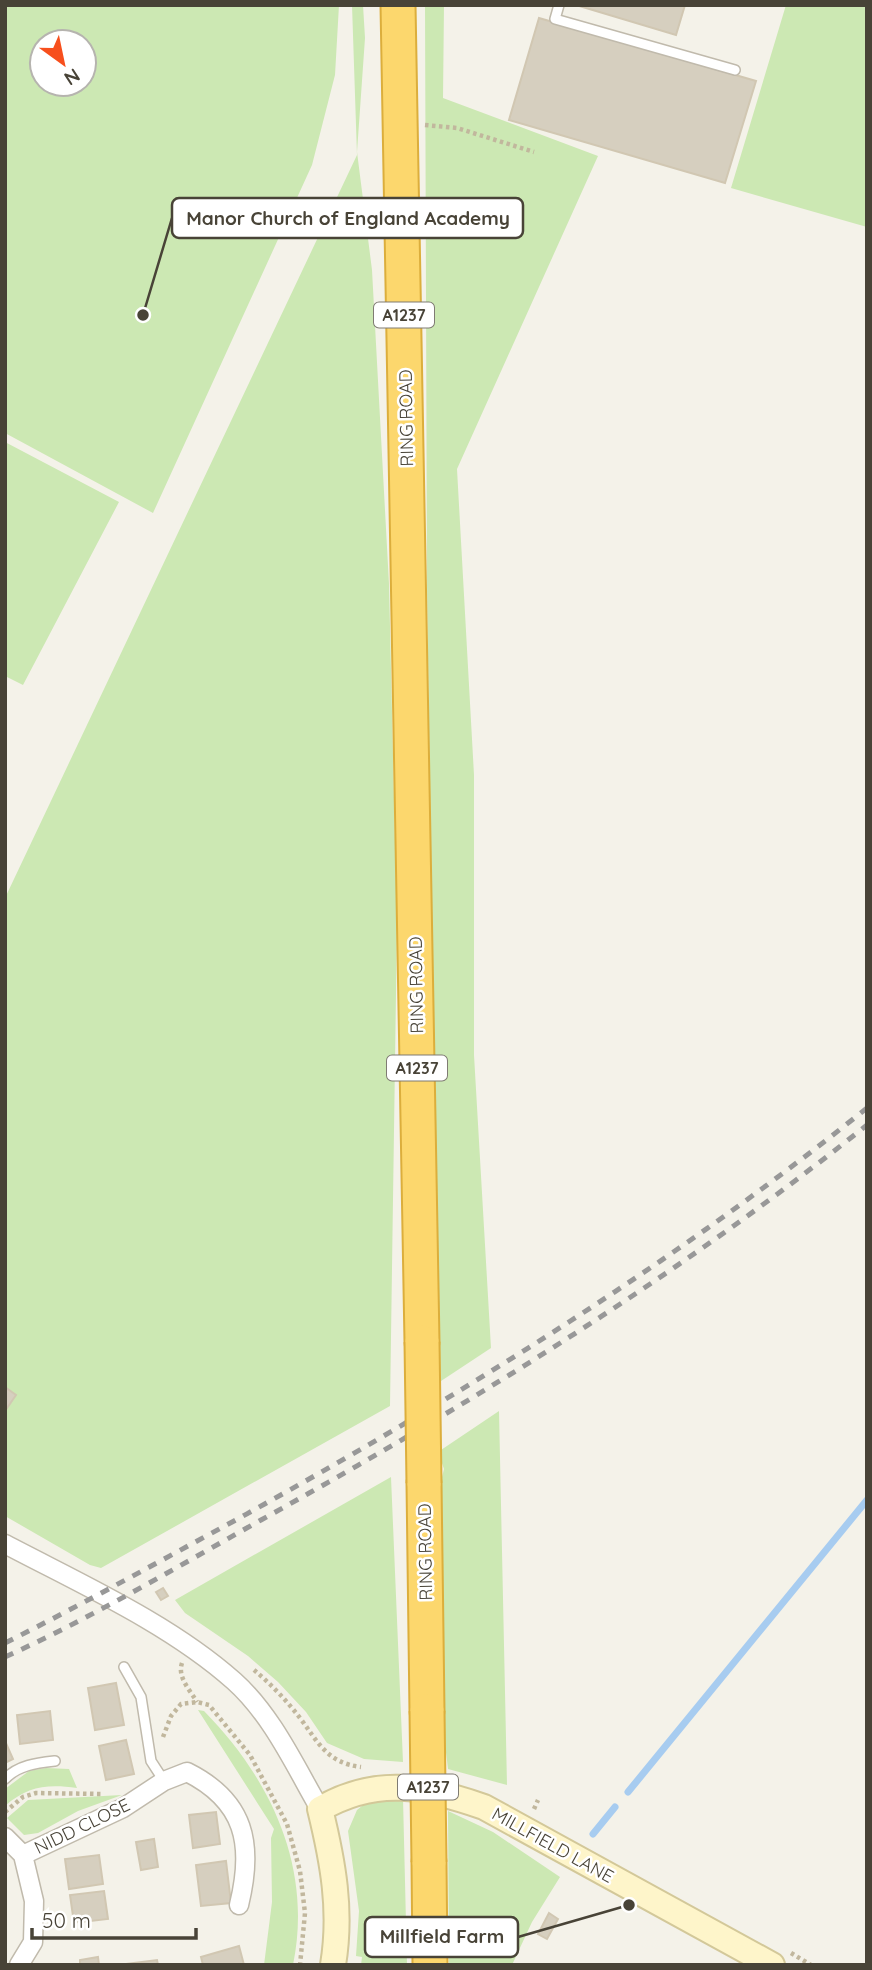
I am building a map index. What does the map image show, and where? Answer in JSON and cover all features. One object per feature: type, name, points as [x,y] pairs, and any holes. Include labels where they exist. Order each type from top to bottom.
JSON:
[{"type":"highway","name":"RING ROAD","points":[[397,5],[422,1342],[430,1965]]},
{"type":"street","points":[[5,1544],[107,1598],[187,1647],[235,1682],[278,1735],[320,1809],[337,1890],[338,1924],[333,1965]]},
{"type":"street","name":"NIDD CLOSE","points":[[23,1855],[123,1808],[161,1776],[187,1772],[209,1783],[230,1802],[244,1838],[246,1877],[239,1905]]},
{"type":"street","name":"MILLFIELD LANE","points":[[320,1809],[355,1792],[373,1787],[401,1787],[454,1796],[484,1807],[772,1965]]},
{"type":"street","points":[[5,1837],[23,1855],[34,1901],[36,1924],[33,1942],[19,1965]]},
{"type":"lane","points":[[559,5],[555,19],[735,70]]},
{"type":"lane","points":[[124,1667],[141,1697],[151,1761],[161,1776]]},
{"type":"lane","points":[[5,1779],[12,1772],[34,1763],[55,1761]]},
{"type":"path","points":[[400,122],[457,128],[534,152]]},
{"type":"path","points":[[187,1647],[179,1670],[197,1702]]},
{"type":"path","points":[[161,1776],[161,1746],[171,1716],[181,1704],[197,1702],[209,1705],[250,1755],[287,1824],[300,1871],[305,1913],[300,1965]]},
{"type":"path","points":[[300,1718],[316,1744],[336,1759],[357,1767]]},
{"type":"path","points":[[5,1812],[23,1797],[36,1793],[110,1793]]},
{"type":"green space","points":[[5,5],[339,5],[335,75],[312,165],[153,513],[5,433]]},
{"type":"green space","points":[[352,5],[363,5],[365,38],[357,152],[372,270],[389,584],[397,925],[390,1406],[101,1568],[90,1565],[5,1516],[5,1411],[16,1395],[5,1387],[5,898],[357,155]]},
{"type":"green space","points":[[425,5],[444,5],[443,98],[598,156],[457,469],[474,775],[474,1055],[491,1348],[438,1383],[427,585]]},
{"type":"green space","points":[[786,5],[867,5],[867,227],[731,188]]},
{"type":"green space","points":[[5,442],[119,502],[23,685],[5,676]]},
{"type":"green space","points":[[499,1411],[507,1785],[448,1769],[441,1711],[440,1485],[444,1469],[438,1452]]},
{"type":"green space","points":[[391,1477],[403,1762],[364,1759],[327,1743],[306,1712],[278,1682],[248,1656],[185,1613],[175,1600]]},
{"type":"green space","points":[[198,1710],[204,1711],[228,1737],[249,1766],[281,1827],[297,1894],[298,1929],[293,1965],[264,1965],[272,1902],[271,1838],[274,1829]]},
{"type":"green space","points":[[46,1768],[69,1769],[77,1788],[56,1786],[30,1790],[5,1806],[5,1789],[29,1771]]},
{"type":"green space","points":[[122,1795],[78,1811],[38,1833],[24,1835],[7,1818],[28,1800]]},
{"type":"green space","points":[[403,1798],[407,1965],[361,1965],[362,1957],[356,1956],[359,1911],[348,1831],[357,1810],[368,1801]]},
{"type":"green space","points":[[448,1811],[493,1832],[560,1877],[532,1922],[512,1965],[449,1965]]},
{"type":"building","points":[[576,5],[685,5],[676,35]]},
{"type":"building","points":[[539,18],[756,81],[725,183],[509,120]]},
{"type":"building","points":[[5,1387],[16,1395],[5,1411]]},
{"type":"building","points":[[163,1588],[168,1596],[161,1600],[156,1592]]},
{"type":"building","points":[[116,1683],[124,1725],[95,1730],[88,1688]]},
{"type":"building","points":[[50,1711],[53,1740],[20,1744],[17,1715]]},
{"type":"building","points":[[126,1740],[134,1774],[106,1780],[99,1746]]},
{"type":"building","points":[[5,1741],[13,1759],[5,1763]]},
{"type":"building","points":[[216,1812],[220,1844],[193,1848],[189,1815]]},
{"type":"building","points":[[154,1839],[158,1867],[141,1870],[136,1842]]},
{"type":"building","points":[[99,1855],[103,1884],[69,1889],[65,1859]]},
{"type":"building","points":[[226,1861],[231,1903],[201,1906],[196,1865]]},
{"type":"building","points":[[104,1891],[108,1919],[74,1923],[70,1895]]},
{"type":"building","points":[[549,1913],[558,1919],[547,1939],[538,1934]]},
{"type":"building","points":[[239,1946],[244,1965],[203,1965],[201,1957]]},
{"type":"building","points":[[98,1957],[99,1965],[80,1965],[80,1960]]},
{"type":"building","points":[[157,1960],[158,1965],[121,1965],[126,1964]]},
{"type":"waterway","points":[[628,1792],[867,1500]]},
{"type":"waterway","points":[[593,1834],[615,1807]]},
{"type":"railway","points":[[5,1643],[317,1475],[560,1328],[716,1222],[867,1108]]},
{"type":"railway","points":[[5,1657],[70,1625],[340,1476],[496,1383],[722,1234],[867,1125]]},
{"type":"place","name":"Manor Church of England Academy","points":[[143,315]]},
{"type":"place","name":"Millfield Farm","points":[[629,1905]]}]
